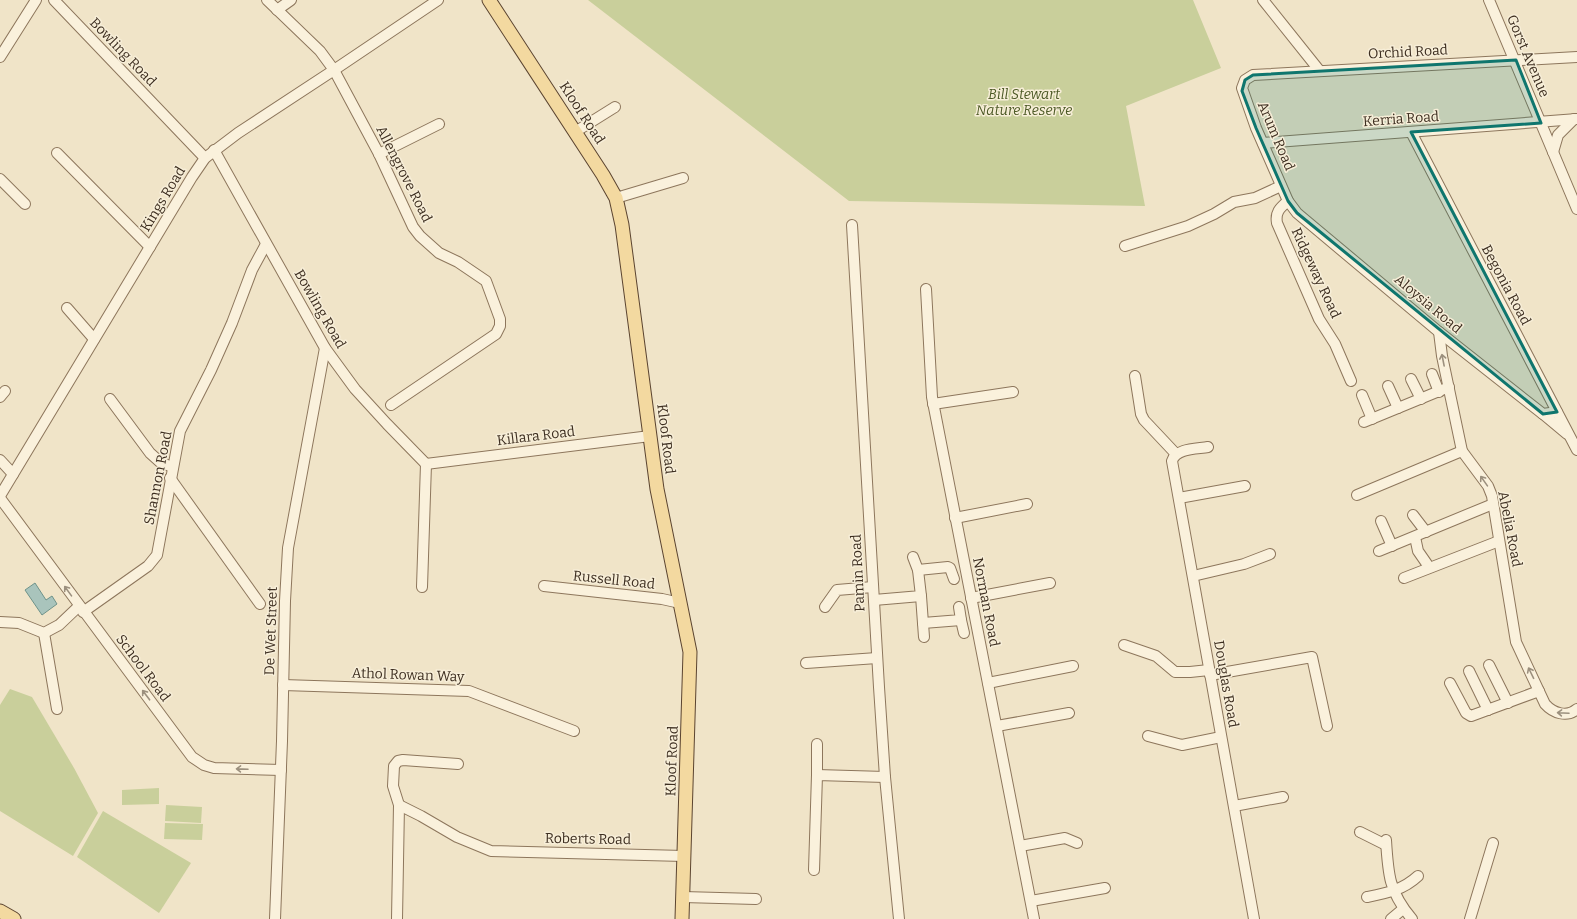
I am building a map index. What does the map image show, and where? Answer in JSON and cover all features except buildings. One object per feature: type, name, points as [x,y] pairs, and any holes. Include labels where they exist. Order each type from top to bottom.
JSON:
[{"type":"main road","name":"Kloof Road","points":[[489,0],[616,198],[622,225],[657,489],[689,641],[690,670],[682,919]]},
{"type":"main road","points":[[0,911],[14,919]]},
{"type":"street","points":[[0,57],[36,0]]},
{"type":"street","name":"Bowling Road","points":[[54,0],[205,158]]},
{"type":"street","name":"Allengrove Road","points":[[267,0],[320,51],[334,70],[379,154],[413,227],[424,240],[439,253],[458,262],[486,281],[500,319],[500,326],[496,334],[391,405]]},
{"type":"street","points":[[277,10],[291,0]]},
{"type":"street","name":"Kings Road","points":[[0,497],[94,339],[205,158],[238,133],[438,0]]},
{"type":"street","points":[[1263,0],[1319,70]]},
{"type":"street","name":"Gorst Avenue","points":[[1490,0],[1577,209]]},
{"type":"street","name":"Orchid Road","points":[[1243,82],[1253,75],[1319,70],[1577,57]]},
{"type":"street","name":"Arum Road","points":[[1243,82],[1243,94],[1288,201]]},
{"type":"street","points":[[575,132],[615,107]]},
{"type":"street","points":[[1553,152],[1558,135],[1576,119]]},
{"type":"street","name":"Kerria Road","points":[[1263,143],[1541,123],[1576,119]]},
{"type":"street","points":[[379,154],[438,124]]},
{"type":"street","name":"Begonia Road","points":[[1411,132],[1577,450]]},
{"type":"street","name":"Bowling Road","points":[[214,150],[324,348],[355,389],[426,464]]},
{"type":"street","points":[[57,153],[150,247]]},
{"type":"street","points":[[616,198],[683,178]]},
{"type":"street","points":[[0,179],[25,204]]},
{"type":"street","points":[[1125,246],[1188,226],[1214,214],[1234,202],[1255,198],[1281,186]]},
{"type":"street","name":"Aloysia Road","points":[[1288,201],[1297,213],[1439,332],[1569,435]]},
{"type":"street","name":"Ridgeway Road","points":[[1288,201],[1278,209],[1276,216],[1277,223],[1319,319],[1335,344],[1351,381]]},
{"type":"street","name":"Pamin Road","points":[[852,225],[885,777],[899,919]]},
{"type":"street","name":"Shannon Road","points":[[44,633],[59,625],[142,570],[155,559],[162,532],[170,478],[180,431],[211,370],[249,279],[255,271],[266,244]]},
{"type":"street","name":"Norman Road","points":[[926,289],[933,404],[1034,919]]},
{"type":"street","points":[[67,308],[94,339]]},
{"type":"street","name":"Abelia Road","points":[[1439,332],[1462,451],[1488,486],[1493,504],[1511,621],[1516,642],[1545,704],[1558,713],[1569,713],[1577,709]]},
{"type":"street","name":"De Wet Street","points":[[275,919],[288,548],[324,348]]},
{"type":"street","points":[[1432,374],[1439,392]]},
{"type":"street","points":[[1135,376],[1141,414],[1144,420],[1176,454],[1208,447]]},
{"type":"street","points":[[1411,379],[1421,399]]},
{"type":"street","points":[[1388,386],[1398,408]]},
{"type":"street","points":[[1362,395],[1368,421],[1449,388]]},
{"type":"street","points":[[933,404],[1013,392]]},
{"type":"street","points":[[110,399],[150,453],[160,462],[172,467]]},
{"type":"street","points":[[1543,414],[1557,412]]},
{"type":"street","name":"Killara Road","points":[[426,464],[650,436]]},
{"type":"street","points":[[1357,496],[1462,451]]},
{"type":"street","name":"Douglas Road","points":[[1176,454],[1172,461],[1254,919]]},
{"type":"street","points":[[0,460],[13,474]]},
{"type":"street","points":[[422,588],[426,464]]},
{"type":"street","points":[[170,478],[260,604]]},
{"type":"street","points":[[1179,498],[1245,486]]},
{"type":"street","name":"School Road","points":[[0,497],[81,609],[192,757],[204,765],[214,768],[281,770]]},
{"type":"street","points":[[955,518],[1027,504]]},
{"type":"street","points":[[1379,551],[1493,504]]},
{"type":"street","name":"School Road","points":[[0,512],[17,522]]},
{"type":"street","points":[[1413,515],[1426,532]]},
{"type":"street","points":[[1381,521],[1392,546]]},
{"type":"street","points":[[1415,537],[1418,551],[1426,564]]},
{"type":"street","points":[[1404,578],[1499,541]]},
{"type":"street","points":[[1193,576],[1240,565],[1270,554]]},
{"type":"street","points":[[913,556],[918,570],[924,637]]},
{"type":"street","points":[[918,570],[948,567],[950,568],[954,579]]},
{"type":"street","points":[[971,598],[1050,583]]},
{"type":"street","name":"Russell Road","points":[[544,586],[680,602]]},
{"type":"street","points":[[824,607],[837,590],[873,587]]},
{"type":"street","points":[[874,600],[921,596]]},
{"type":"street","points":[[959,607],[964,634]]},
{"type":"street","points":[[923,623],[962,620]]},
{"type":"street","points":[[0,622],[19,623],[44,633],[57,709]]},
{"type":"street","points":[[1124,645],[1156,656],[1175,672],[1210,672],[1312,657],[1326,726]]},
{"type":"street","points":[[806,663],[877,658]]},
{"type":"street","points":[[1489,665],[1508,703]]},
{"type":"street","points":[[988,683],[1073,666]]},
{"type":"street","points":[[1469,671],[1488,710]]},
{"type":"street","points":[[1450,683],[1466,714],[1471,716],[1540,691]]},
{"type":"street","name":"Athol Rowan Way","points":[[283,685],[469,691],[574,731]]},
{"type":"street","points":[[997,726],[1069,714]]},
{"type":"street","points":[[1148,736],[1182,745],[1221,737]]},
{"type":"street","points":[[814,870],[817,776],[816,744]]},
{"type":"street","points":[[397,919],[399,805],[392,781],[394,766],[396,762],[403,760],[458,764]]},
{"type":"street","points":[[817,776],[885,777]]},
{"type":"street","points":[[1234,806],[1283,797]]},
{"type":"street","name":"Roberts Road","points":[[399,805],[457,837],[492,851],[684,856]]},
{"type":"street","points":[[1360,832],[1386,843],[1389,876],[1394,892],[1403,909],[1412,919]]},
{"type":"street","points":[[1020,846],[1065,838],[1076,843]]},
{"type":"street","points":[[1470,919],[1493,843]]},
{"type":"street","points":[[1367,897],[1394,892],[1411,883],[1418,876]]},
{"type":"street","points":[[1031,901],[1105,888]]},
{"type":"street","points":[[683,897],[756,899]]},
{"type":"street","points":[[1391,919],[1403,909]]},
{"type":"highlighted area","points":[[1516,60],[1541,123],[1411,132],[1557,412],[1543,414],[1297,213],[1288,201],[1256,128],[1242,91],[1245,80],[1253,75]]},
{"type":"green space","name":"Bill Stewart Nature Reserve","points":[[588,0],[1193,0],[1221,68],[1126,106],[1145,206],[849,201]]},
{"type":"green space","points":[[10,689],[32,697],[74,768],[98,813],[73,856],[0,811],[0,705]]},
{"type":"green space","points":[[159,788],[159,804],[122,805],[122,790]]},
{"type":"green space","points":[[166,805],[202,807],[201,823],[165,821]]},
{"type":"green space","points":[[103,811],[191,863],[159,913],[77,857]]},
{"type":"green space","points":[[165,823],[203,824],[202,840],[164,839]]},
{"type":"water","points":[[35,583],[46,600],[52,596],[57,604],[42,615],[25,590]]}]
